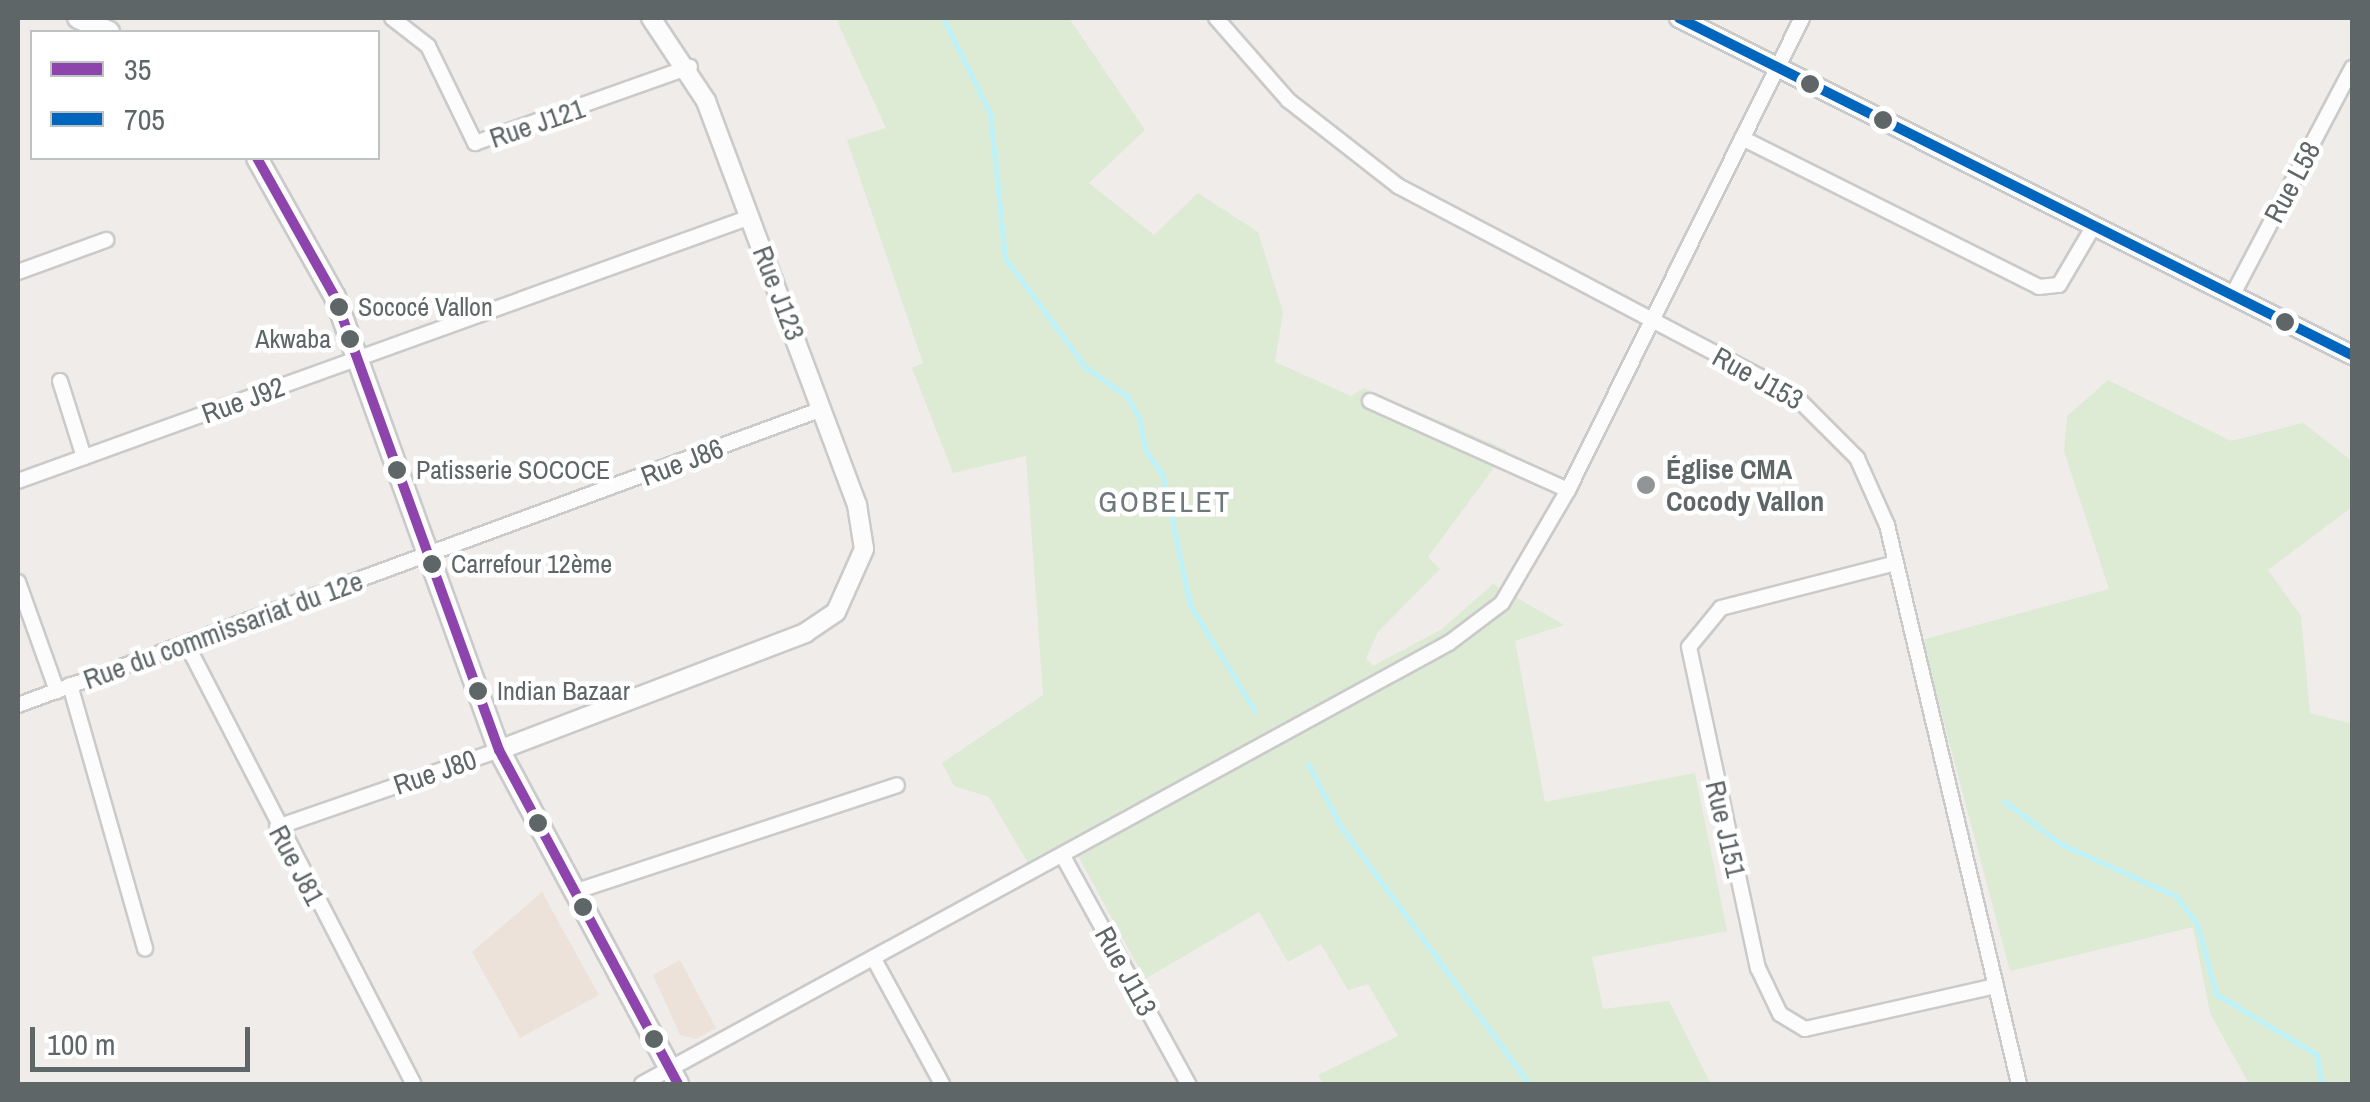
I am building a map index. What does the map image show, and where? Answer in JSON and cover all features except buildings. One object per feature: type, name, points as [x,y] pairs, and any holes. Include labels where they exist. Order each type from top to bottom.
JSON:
[{"type":"main road","points":[[78,18],[105,30]]},
{"type":"main road","points":[[258,160],[312,244],[358,358],[499,750],[674,1079]]},
{"type":"street","name":"Rue J121","points":[[392,18],[428,46],[475,144],[690,67]]},
{"type":"street","name":"Rue J123","points":[[651,18],[690,67],[857,505],[864,548],[855,584]]},
{"type":"street","name":"Rue J153","points":[[1216,18],[1288,100],[1398,186],[1793,394],[1837,432],[1875,492],[1896,562],[2019,1084]]},
{"type":"street","points":[[1680,18],[2092,229],[2352,355]]},
{"type":"street","points":[[642,1084],[674,1079],[875,962],[1476,626],[1521,577],[1568,490],[1802,18]]},
{"type":"street","name":"Rue L58","points":[[2232,296],[2352,68]]},
{"type":"street","points":[[1742,138],[2039,286],[2059,285],[2092,229]]},
{"type":"street","name":"Rue J92","points":[[18,481],[750,217]]},
{"type":"street","points":[[18,272],[106,240]]},
{"type":"street","points":[[60,380],[84,457]]},
{"type":"street","points":[[1370,401],[1568,490]]},
{"type":"street","name":"Rue J86","points":[[430,557],[822,409]]},
{"type":"street","name":"Rue du commissariat du 12e","points":[[18,705],[430,557]]},
{"type":"street","name":"Rue J151","points":[[1896,562],[1720,608],[1689,646],[1758,968],[1780,1014],[1806,1030],[1996,986]]},
{"type":"street","points":[[18,582],[64,688],[145,949]]},
{"type":"street","name":"Rue J80","points":[[276,827],[499,750],[805,634],[855,584]]},
{"type":"street","name":"Rue J81","points":[[186,643],[276,827],[414,1084]]},
{"type":"street","points":[[574,892],[898,785]]},
{"type":"street","name":"Rue J113","points":[[1064,858],[1188,1084]]},
{"type":"street","points":[[875,962],[942,1084]]},
{"type":"shaded area","points":[[542,892],[599,995],[520,1038],[472,952]]},
{"type":"shaded area","points":[[680,960],[716,1028],[696,1039],[680,1035],[653,975]]},
{"type":"green space","points":[[1069,18],[1145,130],[1089,183],[1154,235],[1198,193],[1258,232],[1283,312],[1275,362],[1351,396],[1364,388],[1507,450],[1428,557],[1440,569],[1378,632],[1366,658],[1373,666],[1442,629],[1493,584],[1564,625],[1515,641],[1545,802],[1695,773],[1727,931],[1592,957],[1603,1009],[1669,1001],[1711,1084],[1323,1084],[1318,1075],[1398,1036],[1368,984],[1348,990],[1321,944],[1288,962],[1259,912],[1145,979],[1071,843],[1030,866],[989,797],[954,786],[942,763],[1043,695],[1026,456],[953,473],[912,368],[923,363],[847,140],[886,128],[837,21]]},
{"type":"green space","points":[[2108,380],[2231,441],[2303,423],[2352,461],[2352,507],[2268,570],[2301,616],[2310,713],[2352,724],[2352,1084],[2249,1084],[2210,1013],[2193,927],[2010,971],[1922,640],[2109,589],[2064,451],[2067,416]]},
{"type":"waterway","points":[[943,18],[990,113],[1005,258],[1086,368],[1127,396],[1139,418],[1145,450],[1162,473],[1190,605],[1255,711]]},
{"type":"waterway","points":[[1308,764],[1341,827],[1529,1084]]},
{"type":"waterway","points":[[2004,801],[2061,844],[2176,896],[2197,924],[2216,994],[2317,1055],[2321,1084]]},
{"type":"transit line","name":"705","points":[[1679,18],[2352,355]]},
{"type":"transit line","name":"35","points":[[258,160],[335,297],[499,750],[678,1084]]},
{"type":"place","name":"Sococé Vallon","points":[[339,307]]},
{"type":"place","name":"Akwaba","points":[[350,339]]},
{"type":"place","name":"Patisserie SOCOCE","points":[[397,470]]},
{"type":"place","name":"Église CMA Cocody Vallon","points":[[1646,485]]},
{"type":"place","name":"Carrefour 12ème","points":[[432,564]]},
{"type":"place","name":"Indian Bazaar","points":[[478,691]]},
{"type":"district","name":"GOBELET","points":[[1165,501]]}]
